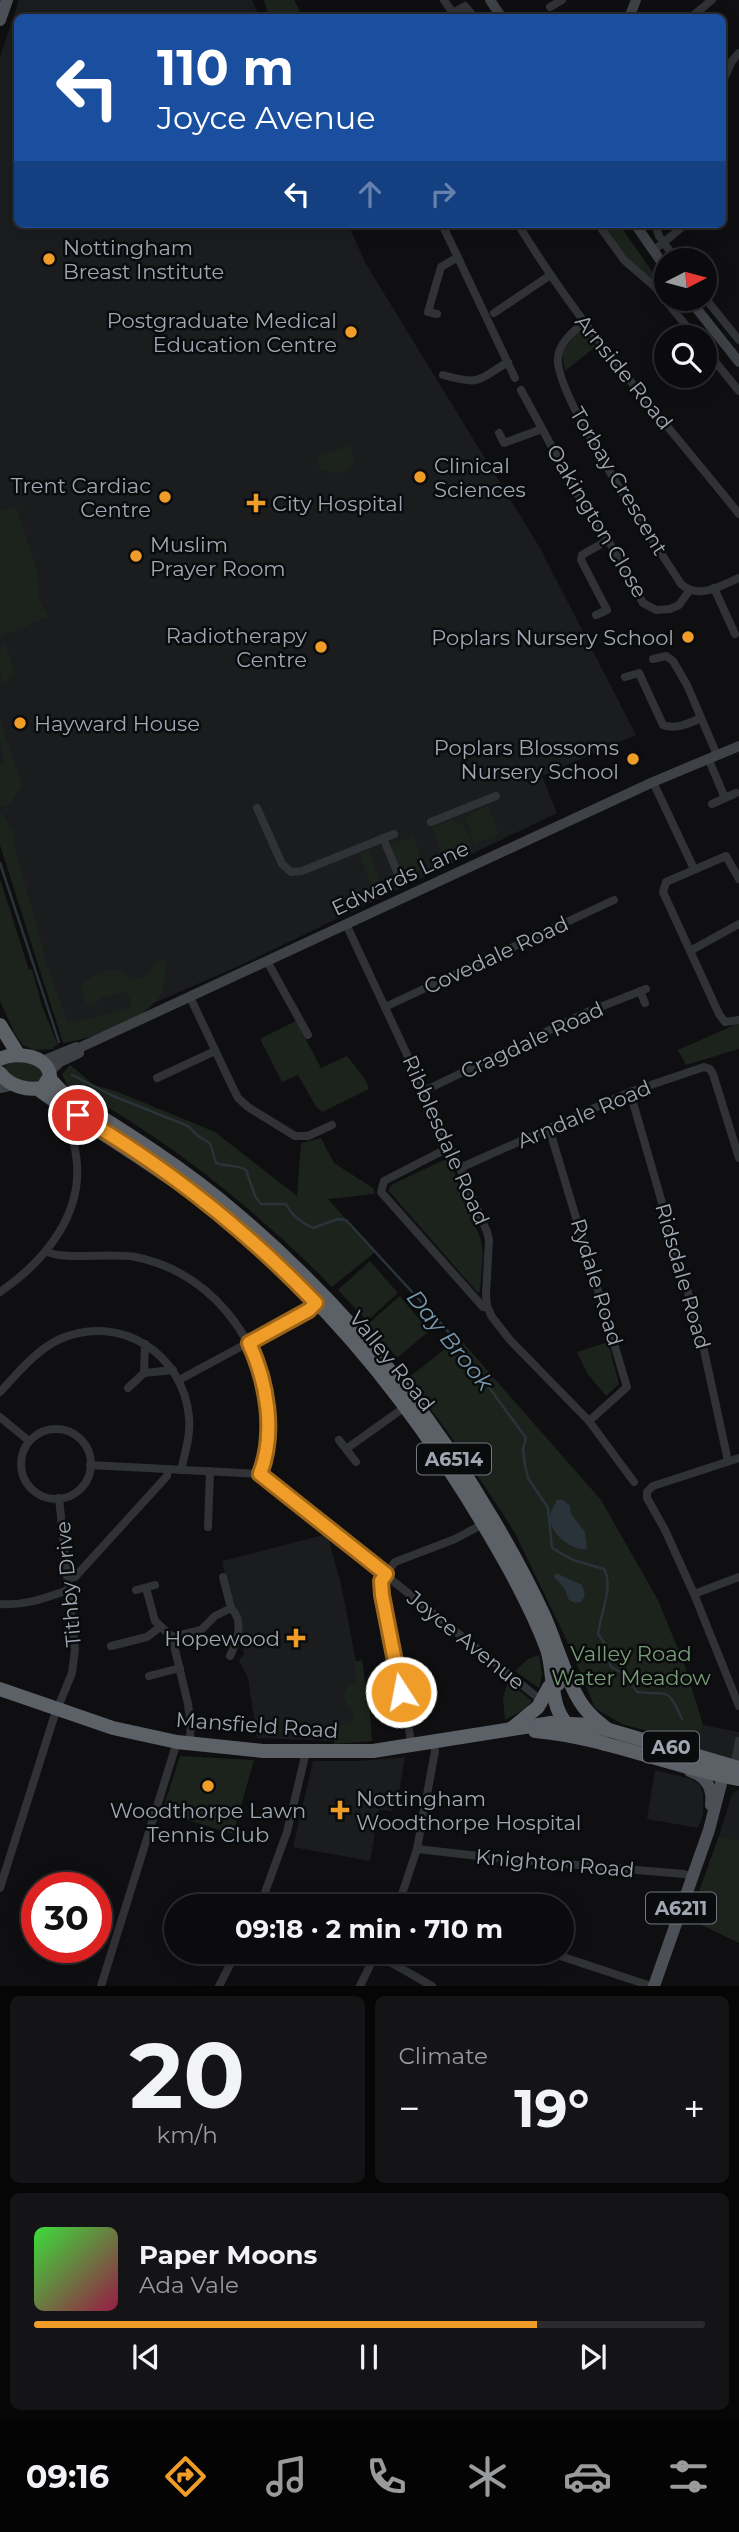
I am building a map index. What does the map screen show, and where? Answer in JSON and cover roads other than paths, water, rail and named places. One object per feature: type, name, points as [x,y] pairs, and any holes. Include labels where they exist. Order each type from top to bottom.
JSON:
[{"type":"highway","points":[[0,1026],[18,1054],[0,1059]]},
{"type":"highway","name":"A6514","points":[[18,1054],[45,1075]]},
{"type":"highway","name":"A6514","points":[[0,1073],[7,1086],[45,1075]]},
{"type":"highway","name":"Valley Road","points":[[45,1075],[64,1107],[212,1207],[259,1248],[316,1303],[409,1404],[456,1460],[487,1521],[546,1646],[556,1704],[569,1727],[577,1714],[571,1684]]},
{"type":"highway","name":"Valley Road","points":[[45,1075],[64,1094],[179,1170],[247,1223],[318,1290],[379,1357],[409,1404]]},
{"type":"highway","name":"Valley Road","points":[[487,1521],[537,1602],[571,1684],[606,1737]]},
{"type":"highway","points":[[513,1730],[533,1712],[549,1687],[571,1684]]},
{"type":"highway","name":"Mansfield Road","points":[[0,1689],[113,1728],[183,1743],[306,1752],[360,1752],[412,1746],[551,1723],[569,1727]]},
{"type":"highway","name":"A60","points":[[569,1727],[733,1773]]},
{"type":"highway","name":"A60","points":[[606,1737],[679,1765],[733,1773]]},
{"type":"main road","points":[[0,20],[8,0]]},
{"type":"main road","name":"A6211","points":[[679,1765],[702,1776],[709,1786],[712,1799],[709,1830]]},
{"type":"main road","name":"A6211","points":[[653,1986],[709,1830],[729,1788],[733,1773]]},
{"type":"street","points":[[444,0],[453,13],[465,6],[472,14]]},
{"type":"street","points":[[550,7],[562,0]]},
{"type":"street","points":[[695,14],[712,0]]},
{"type":"street","points":[[726,74],[739,53]]},
{"type":"street","points":[[444,228],[515,378]]},
{"type":"street","name":"Arnside Road","points":[[520,228],[583,323],[739,514]]},
{"type":"street","points":[[601,228],[624,260],[655,287],[686,325]]},
{"type":"street","points":[[638,228],[653,251],[681,228]]},
{"type":"street","points":[[656,228],[668,248]]},
{"type":"street","points":[[438,314],[428,312],[441,267],[458,257]]},
{"type":"street","points":[[494,313],[550,276]]},
{"type":"street","points":[[699,312],[739,362]]},
{"type":"street","points":[[716,312],[739,340]]},
{"type":"street","name":"Torbay Crescent","points":[[583,323],[562,346],[558,356],[561,378],[611,475],[681,584],[689,591]]},
{"type":"street","points":[[443,374],[471,382],[478,381],[508,362]]},
{"type":"street","points":[[717,364],[739,391]]},
{"type":"street","name":"Oakington Close","points":[[521,390],[578,495],[608,540],[643,603],[656,610],[670,609],[679,605],[689,591]]},
{"type":"street","name":"Oakington Close","points":[[499,433],[504,443],[542,429]]},
{"type":"street","points":[[596,615],[607,610],[581,560],[582,555],[608,540]]},
{"type":"street","points":[[689,591],[704,592],[739,578]]},
{"type":"street","points":[[714,588],[734,635]]},
{"type":"street","points":[[653,659],[667,652],[683,677],[701,718],[725,798]]},
{"type":"street","points":[[625,677],[639,673],[663,724],[668,727],[687,724],[701,718]]},
{"type":"street","name":"Edwards Lane","points":[[45,1075],[76,1046],[79,1048],[653,782],[739,746]]},
{"type":"street","points":[[653,782],[694,869]]},
{"type":"street","points":[[712,804],[736,793]]},
{"type":"street","points":[[431,822],[458,816],[496,796]]},
{"type":"street","points":[[257,808],[282,864],[291,872],[302,871],[394,834]]},
{"type":"street","points":[[383,838],[401,881]]},
{"type":"street","points":[[739,879],[726,856],[666,882],[663,886],[663,892],[722,1019],[732,1023],[739,1020]]},
{"type":"street","name":"Covedale Road","points":[[385,1007],[610,902],[611,913]]},
{"type":"street","name":"Ribblesdale Road","points":[[346,924],[460,1168],[489,1240],[487,1306]]},
{"type":"street","points":[[690,951],[739,924]]},
{"type":"street","points":[[268,961],[307,1035]]},
{"type":"street","name":"Cragdale Road","points":[[424,1091],[585,1013],[643,990],[645,1003]]},
{"type":"street","points":[[190,997],[238,1098],[295,1136],[308,1136],[325,1125]]},
{"type":"street","points":[[160,1074],[215,1051]]},
{"type":"street","name":"Arndale Road","points":[[460,1168],[630,1092],[697,1069],[710,1069],[739,1158]]},
{"type":"street","name":"Ridsdale Road","points":[[630,1092],[698,1327],[728,1461]]},
{"type":"street","points":[[0,1292],[46,1251],[62,1230],[75,1193],[76,1157],[64,1107]]},
{"type":"street","name":"Rydale Road","points":[[549,1128],[627,1387],[589,1421]]},
{"type":"street","points":[[450,1147],[384,1181],[381,1192],[483,1307],[487,1306],[492,1317],[510,1339],[589,1421],[634,1482]]},
{"type":"street","points":[[46,1251],[56,1256],[123,1254],[159,1263],[189,1279],[219,1302],[249,1343],[262,1378],[267,1443],[260,1474],[90,1465]]},
{"type":"street","points":[[179,1380],[309,1310],[316,1303]]},
{"type":"street","points":[[0,1392],[33,1358],[60,1339],[102,1332],[118,1333],[145,1344],[161,1355],[173,1370],[186,1396],[190,1419],[181,1470]]},
{"type":"street","points":[[144,1373],[145,1344]]},
{"type":"street","points":[[128,1388],[144,1373],[173,1370]]},
{"type":"street","points":[[346,1449],[409,1404]]},
{"type":"street","points":[[0,1417],[29,1441]]},
{"type":"street","points":[[52,1429],[70,1432],[85,1446],[90,1465],[86,1481],[75,1493],[59,1498],[39,1494],[25,1480],[21,1460],[29,1441],[52,1429]]},
{"type":"street","points":[[339,1440],[356,1462]]},
{"type":"street","points":[[739,1458],[653,1486],[647,1492],[647,1498],[666,1530],[694,1594],[739,1706]]},
{"type":"street","points":[[68,1579],[75,1577],[115,1534],[167,1476],[168,1469]]},
{"type":"street","points":[[208,1527],[211,1471]]},
{"type":"street","name":"Joyce Avenue","points":[[260,1474],[542,1701]]},
{"type":"street","name":"Tithby Drive","points":[[0,1888],[74,1663],[59,1498]]},
{"type":"street","points":[[412,1746],[381,1581],[395,1563],[455,1539],[487,1521]]},
{"type":"street","points":[[223,1577],[240,1634],[230,1656]]},
{"type":"street","points":[[694,1594],[739,1577]]},
{"type":"street","points":[[101,1986],[191,1726],[172,1637],[160,1627],[152,1613],[151,1586],[136,1590]]},
{"type":"street","points":[[0,1604],[32,1603],[68,1590]]},
{"type":"street","points":[[172,1637],[201,1630],[215,1616],[231,1608]]},
{"type":"street","points":[[111,1646],[147,1637],[160,1627]]},
{"type":"street","points":[[149,1676],[180,1668]]},
{"type":"street","points":[[733,1773],[739,1741]]},
{"type":"street","points":[[402,1894],[417,1849],[435,1751],[433,1743]]},
{"type":"street","points":[[264,1894],[287,1832],[306,1752]]},
{"type":"street","name":"Knighton Road","points":[[417,1849],[693,1877]]},
{"type":"street","points":[[574,1960],[653,1986]]},
{"type":"street","points":[[219,1986],[230,1964]]},
{"type":"street","points":[[360,1986],[371,1964]]},
{"type":"street","points":[[395,1964],[432,1986]]},
{"type":"waterway","name":"Day Brook","points":[[0,863],[59,1042]]},
{"type":"waterway","name":"Day Brook","points":[[72,1075],[113,1096],[188,1126],[210,1143],[216,1163],[246,1170],[255,1196],[261,1204],[286,1204],[297,1218],[313,1228],[338,1219],[346,1220],[447,1330],[526,1438],[523,1449],[528,1478],[548,1508],[552,1548],[573,1560],[604,1569],[608,1584],[598,1634],[605,1644],[611,1667],[628,1676],[637,1692],[670,1697],[682,1719]]},
{"type":"place","name":"Nottingham Breast Institute","points":[[49,259]]},
{"type":"place","name":"Postgraduate Medical Education Centre","points":[[351,332]]},
{"type":"place","name":"Clinical Sciences","points":[[420,477]]},
{"type":"place","name":"Trent Cardiac Centre","points":[[165,497]]},
{"type":"place","name":"City Hospital","points":[[256,503]]},
{"type":"place","name":"Muslim Prayer Room","points":[[136,556]]},
{"type":"place","name":"Poplars Nursery School","points":[[688,637]]},
{"type":"place","name":"Radiotherapy Centre","points":[[321,647]]},
{"type":"place","name":"Hayward House","points":[[20,723]]},
{"type":"place","name":"Poplars Blossoms Nursery School","points":[[633,759]]},
{"type":"place","name":"Hopewood","points":[[296,1638]]},
{"type":"place","name":"Woodthorpe Lawn Tennis Club","points":[[208,1786]]},
{"type":"place","name":"Nottingham Woodthorpe Hospital","points":[[340,1810]]},
{"type":"park label","name":"Valley Road Water Meadow","points":[[631,1665]]}]
